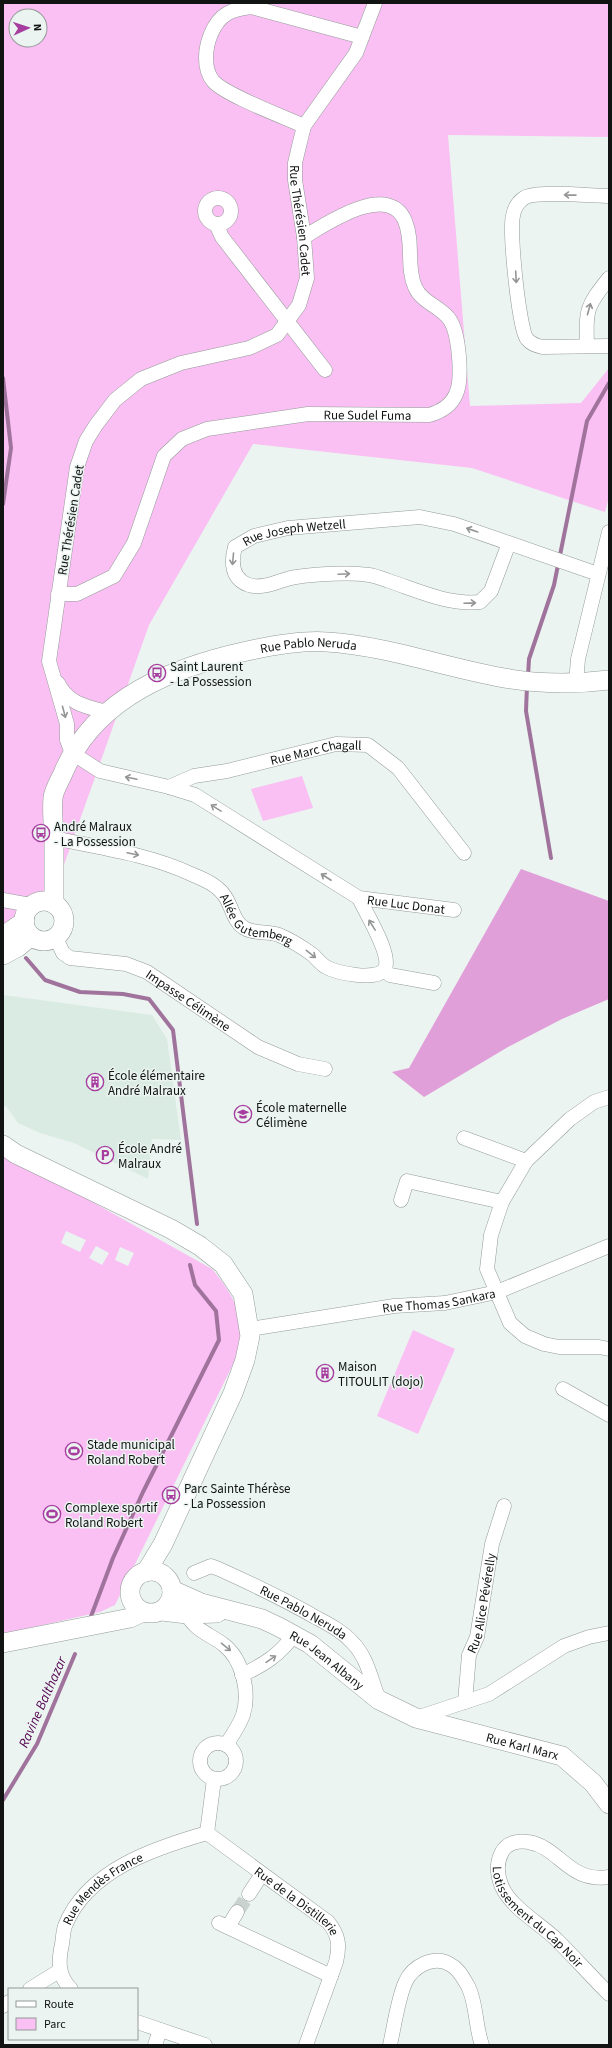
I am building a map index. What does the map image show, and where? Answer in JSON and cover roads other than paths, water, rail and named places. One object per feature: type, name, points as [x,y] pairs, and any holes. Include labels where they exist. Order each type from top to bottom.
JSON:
[{"type":"main road","name":"Rue Pablo Neruda","points":[[54,904],[53,797],[72,753],[84,735],[107,712],[130,695],[156,680],[211,659],[269,646],[326,642],[388,651],[462,669],[526,681],[576,682],[609,680]]},
{"type":"main road","points":[[3,955],[18,947],[29,921],[44,902],[54,904],[62,912],[64,923],[56,938],[46,941],[29,921]]},
{"type":"main road","points":[[3,936],[29,921]]},
{"type":"main road","points":[[3,1131],[60,1166],[206,1240],[231,1262],[245,1279],[254,1298],[258,1350],[247,1375],[233,1393],[163,1544],[160,1579],[171,1601],[146,1609],[127,1612],[112,1622],[6,1641]]},
{"type":"main road","points":[[3,1145],[16,1154],[171,1229],[200,1246],[222,1264],[243,1294],[256,1328]]},
{"type":"main road","points":[[146,1609],[130,1591],[132,1585],[135,1579],[160,1579]]},
{"type":"main road","name":"Rue Jean Albany","points":[[160,1579],[201,1603],[262,1619],[294,1635],[310,1644],[379,1700],[416,1718]]},
{"type":"main road","name":"Rue Jean Albany","points":[[146,1609],[187,1614],[232,1612]]},
{"type":"main road","name":"Rue Karl Marx","points":[[416,1718],[562,1756],[593,1783],[609,1804]]},
{"type":"street","name":"Rue Thérésien Cadet","points":[[49,662],[77,467],[86,441],[115,400],[141,379],[181,363],[249,348],[277,334],[299,305],[307,278],[304,237],[295,180],[295,164],[304,126],[356,53],[375,3]]},
{"type":"street","points":[[304,126],[224,90],[213,80],[206,56],[209,39],[214,26],[223,15],[236,9],[251,7],[362,37]]},
{"type":"street","points":[[609,196],[536,194],[524,198],[516,206],[512,217],[516,286],[521,327],[526,339],[534,345],[543,347],[609,346]]},
{"type":"street","name":"Rue Sudel Fuma","points":[[58,594],[77,594],[114,576],[134,543],[164,456],[182,439],[207,429],[308,414],[428,416],[441,412],[456,395],[460,375],[458,346],[450,320],[423,298],[415,287],[405,220],[394,208],[384,205],[357,208],[304,237]]},
{"type":"street","points":[[216,224],[222,237],[325,370]]},
{"type":"street","points":[[587,346],[586,320],[588,310],[591,301],[609,278]]},
{"type":"street","name":"Rue Joseph Wetzell","points":[[509,543],[491,591],[480,602],[465,604],[439,598],[370,575],[296,577],[259,586],[248,584],[239,580],[233,570],[232,560],[235,547],[254,536],[288,528],[420,517],[445,521],[551,556],[598,574]]},
{"type":"street","points":[[576,682],[578,658],[609,532]]},
{"type":"street","points":[[49,662],[62,692],[77,704],[107,712]]},
{"type":"street","points":[[49,662],[67,724],[67,740],[72,753],[100,771],[169,787],[195,796],[358,898],[385,953],[387,964],[384,970],[390,975],[434,983]]},
{"type":"street","name":"Rue Marc Chagall","points":[[169,787],[194,776],[227,771],[336,744],[368,745],[398,768],[464,853]]},
{"type":"street","name":"Allée Gutemberg","points":[[54,838],[147,857],[170,864],[216,886],[225,895],[235,920],[246,929],[277,934],[293,941],[326,967],[340,972],[351,975],[377,975],[384,970]]},
{"type":"street","name":"Rue Luc Donat","points":[[358,898],[454,910]]},
{"type":"street","points":[[3,900],[25,904],[29,921]]},
{"type":"street","name":"Impasse Célimène","points":[[56,938],[63,953],[70,958],[137,967],[147,972],[258,1047],[298,1064],[325,1069]]},
{"type":"street","points":[[609,1097],[594,1102],[570,1119],[526,1161],[502,1202],[491,1235],[487,1269],[510,1323],[525,1336],[534,1341],[559,1347],[599,1347],[609,1349]]},
{"type":"street","points":[[464,1138],[526,1161]]},
{"type":"street","points":[[401,1200],[407,1181],[502,1202]]},
{"type":"street","name":"Rue Thomas Sankara","points":[[256,1328],[394,1306],[445,1303],[497,1292],[609,1246]]},
{"type":"street","points":[[563,1389],[609,1415]]},
{"type":"street","name":"Rue Alice Pévérelly","points":[[465,1702],[469,1655],[477,1637],[492,1544],[504,1506]]},
{"type":"street","name":"Rue Pablo Neruda","points":[[194,1573],[211,1566],[219,1569],[282,1598],[339,1630],[353,1642],[362,1656],[379,1700]]},
{"type":"street","points":[[187,1614],[192,1623],[198,1629],[223,1644],[232,1652],[242,1675],[245,1701],[243,1715],[226,1745]]},
{"type":"street","points":[[416,1718],[489,1694],[564,1646],[588,1637],[609,1633]]},
{"type":"street","points":[[242,1675],[279,1654],[294,1635]]},
{"type":"street","points":[[218,1743],[226,1745],[235,1756],[233,1771],[228,1776],[221,1779],[206,1775],[201,1767],[200,1759],[203,1751],[209,1745],[218,1743]]},
{"type":"street","points":[[207,1833],[214,1778]]},
{"type":"street","name":"Rue de la Distillerie","points":[[207,1833],[328,1922],[334,1929],[338,1939],[339,1950],[306,2045]]},
{"type":"street","name":"Rue Mendès France","points":[[59,1971],[65,1926],[80,1900],[108,1874],[144,1855],[177,1842],[207,1833]]},
{"type":"street","name":"Lotissement du Cap Noir","points":[[609,1877],[586,1876],[564,1864],[542,1846],[528,1842],[515,1842],[504,1847],[498,1859],[498,1876],[502,1888],[510,1900],[556,1939],[609,1994]]},
{"type":"street","points":[[249,1894],[262,1874]]},
{"type":"street","points":[[237,1912],[223,1925],[331,1976]]},
{"type":"street","points":[[390,2045],[405,1982],[417,1967],[430,1961],[441,1961],[450,1964],[460,1973],[468,1987],[473,2001],[478,2033],[482,2045]]},
{"type":"street","points":[[32,1988],[59,1971],[64,1982],[70,1988]]},
{"type":"street","points":[[138,2022],[205,2045]]},
{"type":"street","points":[[155,2045],[160,2030]]},
{"type":"waterway","name":"Ravine Balthazar","points":[[3,378],[11,448],[3,504]]},
{"type":"waterway","points":[[528,676],[529,659],[554,585],[587,421],[609,383]]},
{"type":"waterway","points":[[527,686],[526,711],[551,858]]},
{"type":"waterway","name":"Ravine Balthazar","points":[[26,958],[45,980],[80,992],[123,994],[149,999],[173,1030],[197,1224]]},
{"type":"waterway","name":"Ravine Balthazar","points":[[90,1619],[113,1558],[143,1492],[219,1340],[216,1311],[195,1285],[190,1265]]},
{"type":"waterway","name":"Ravine Balthazar","points":[[3,1800],[37,1744],[75,1654]]},
{"type":"tunnel","points":[[237,1912],[249,1894]]},
{"type":"place","name":"Saint Laurent - La Possession","points":[[157,673]]},
{"type":"place","name":"André Malraux - La Possession","points":[[41,833]]},
{"type":"place","name":"École élémentaire André Malraux","points":[[95,1082]]},
{"type":"place","name":"École maternelle Célimène","points":[[243,1114]]},
{"type":"place","name":"École André Malraux","points":[[105,1155]]},
{"type":"place","name":"Maison TITOULIT (dojo)","points":[[325,1373]]},
{"type":"place","name":"Stade municipal Roland Robert","points":[[74,1451]]},
{"type":"place","name":"Parc Sainte Thérèse - La Possession","points":[[171,1495]]},
{"type":"place","name":"Complexe sportif Roland Robert","points":[[52,1514]]}]
